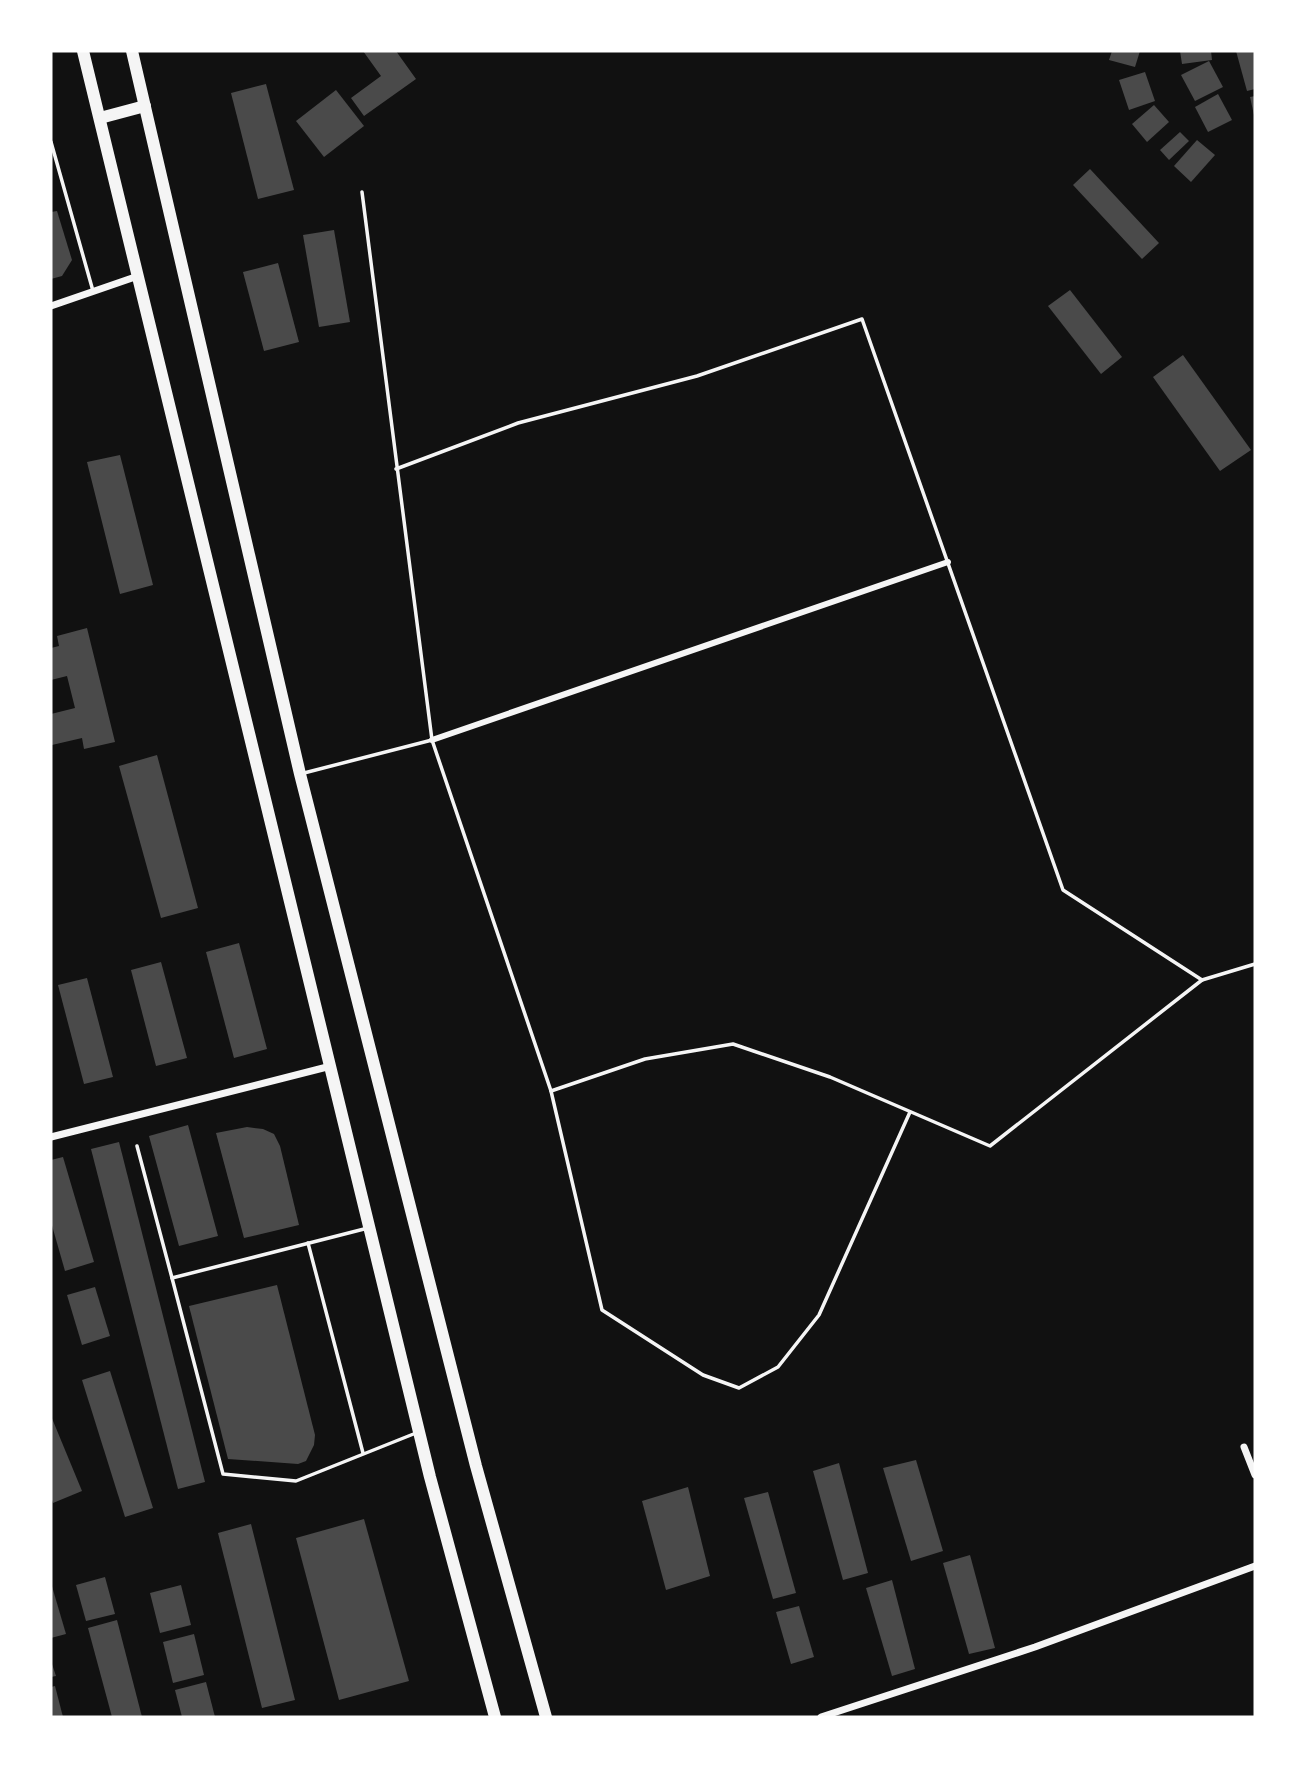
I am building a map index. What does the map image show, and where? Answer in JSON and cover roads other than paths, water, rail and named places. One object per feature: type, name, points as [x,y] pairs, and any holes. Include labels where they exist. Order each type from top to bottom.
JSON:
[{"type":"main road","points":[[83,51],[419,1432],[495,1717]]},
{"type":"main road","points":[[132,51],[300,774],[476,1466],[547,1717]]},
{"type":"main road","points":[[100,118],[145,106]]},
{"type":"street","points":[[51,306],[138,276]]},
{"type":"street","points":[[432,740],[948,562]]},
{"type":"street","points":[[51,1137],[331,1066]]},
{"type":"street","points":[[1244,1447],[1255,1475]]},
{"type":"street","points":[[821,1717],[1035,1647],[1255,1566]]},
{"type":"lane","points":[[51,142],[93,292]]},
{"type":"lane","points":[[362,192],[432,740],[551,1091],[602,1310],[703,1375],[739,1388],[778,1367],[819,1315],[910,1112]]},
{"type":"lane","points":[[396,469],[517,423],[696,376],[862,319],[1063,890],[1202,980]]},
{"type":"lane","points":[[300,774],[432,740]]},
{"type":"lane","points":[[551,1091],[645,1059],[733,1044],[831,1077],[990,1146],[1202,980],[1255,964]]},
{"type":"lane","points":[[137,1146],[223,1474],[296,1481],[419,1432]]},
{"type":"lane","points":[[172,1279],[370,1227]]},
{"type":"lane","points":[[308,1243],[363,1453]]}]
